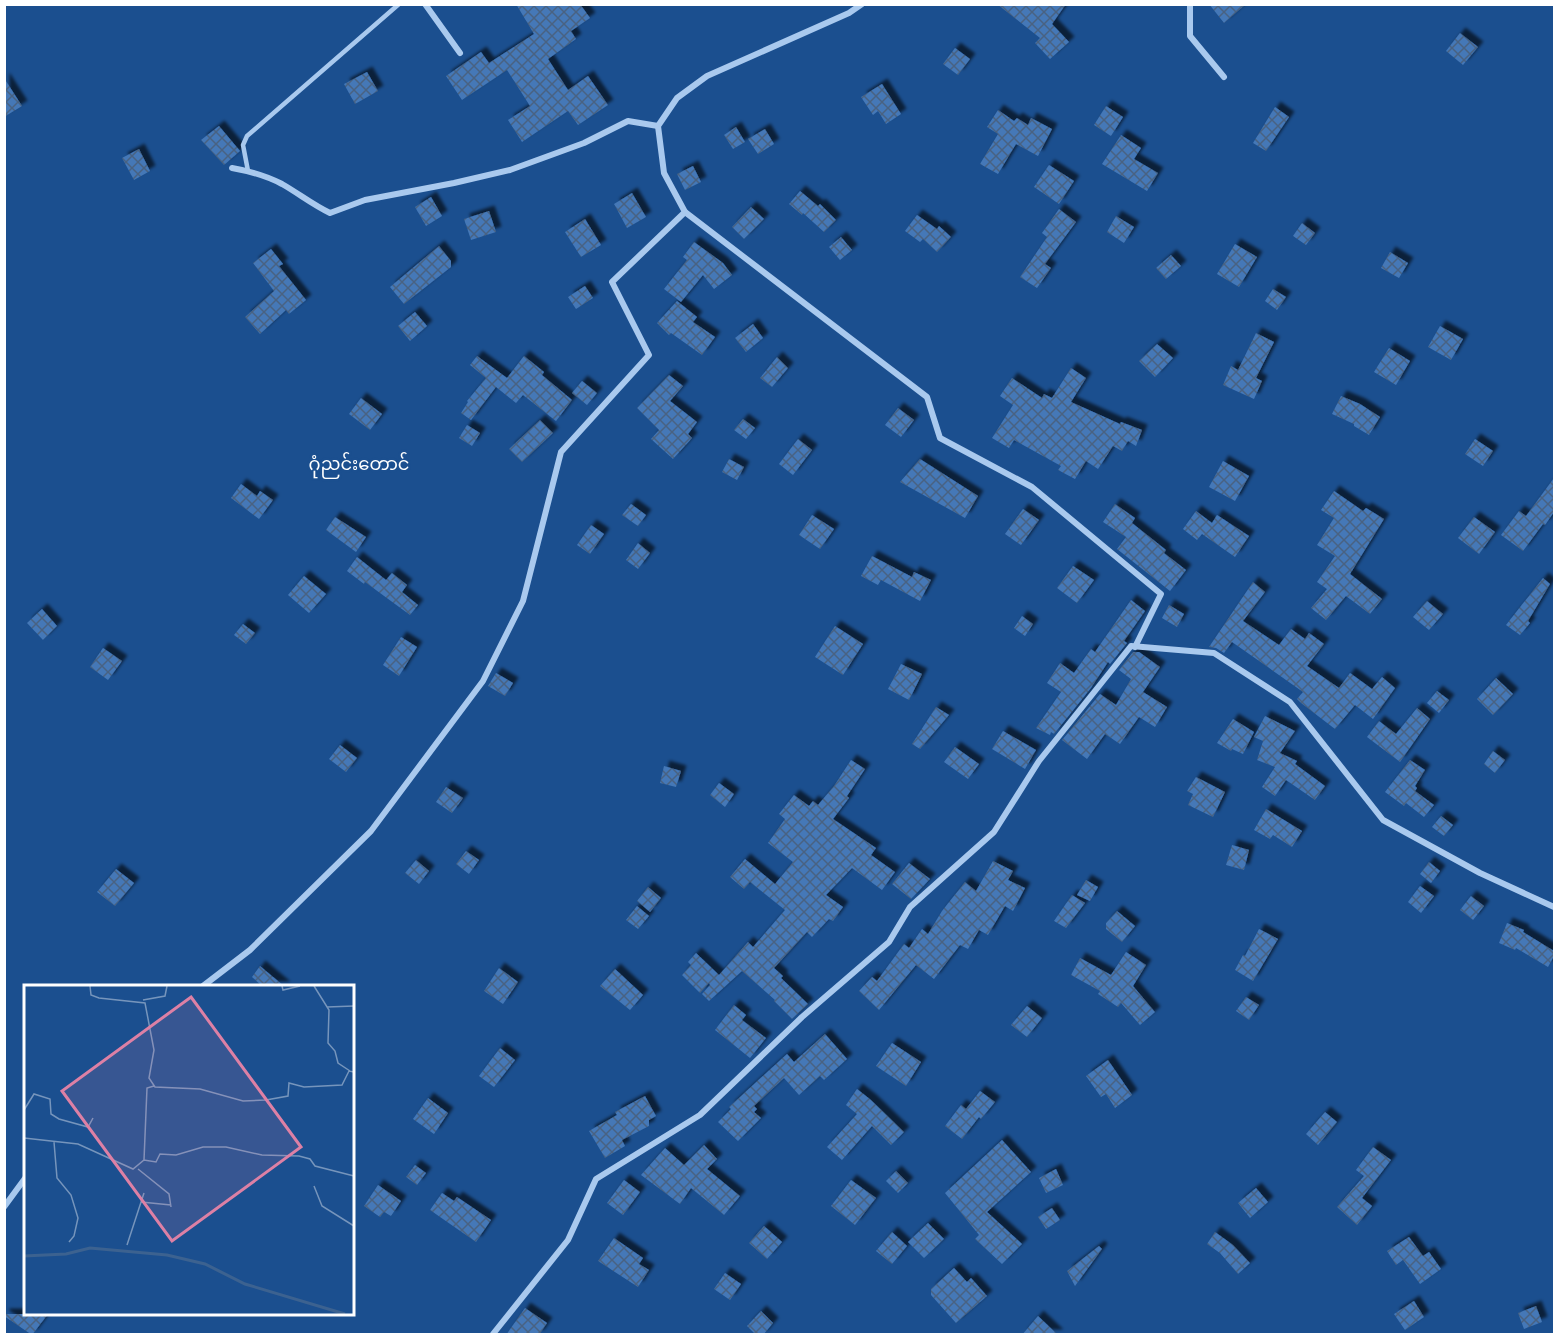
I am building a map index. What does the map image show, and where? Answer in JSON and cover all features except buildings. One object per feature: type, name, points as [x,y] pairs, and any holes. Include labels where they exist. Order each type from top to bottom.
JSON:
[{"type":"street","points":[[425,4],[460,53]]},
{"type":"street","points":[[862,4],[849,13],[707,76],[678,98],[658,126],[664,173],[685,212],[927,397],[940,438],[1032,487],[1161,594],[1135,646]]},
{"type":"street","points":[[1190,4],[1190,36],[1224,77]]},
{"type":"street","points":[[232,168],[248,171],[281,184],[311,204],[330,213],[365,200],[510,170],[584,143],[627,121],[658,126]]},
{"type":"street","points":[[206,985],[250,950],[371,831],[483,681],[523,601],[561,452],[649,356],[612,282],[685,212]]},
{"type":"street","points":[[493,1335],[568,1240],[596,1179],[700,1115],[802,1017],[890,942],[910,907],[994,832],[1039,761],[1131,646],[1214,653],[1290,702],[1383,820],[1480,873],[1554,907]]},
{"type":"street","points":[[4,1207],[24,1180]]},
{"type":"lane","points":[[248,171],[243,145],[247,136],[399,4]]},
{"type":"district","name":"ဂုံညင်းတောင်","points":[[359,464]]}]
